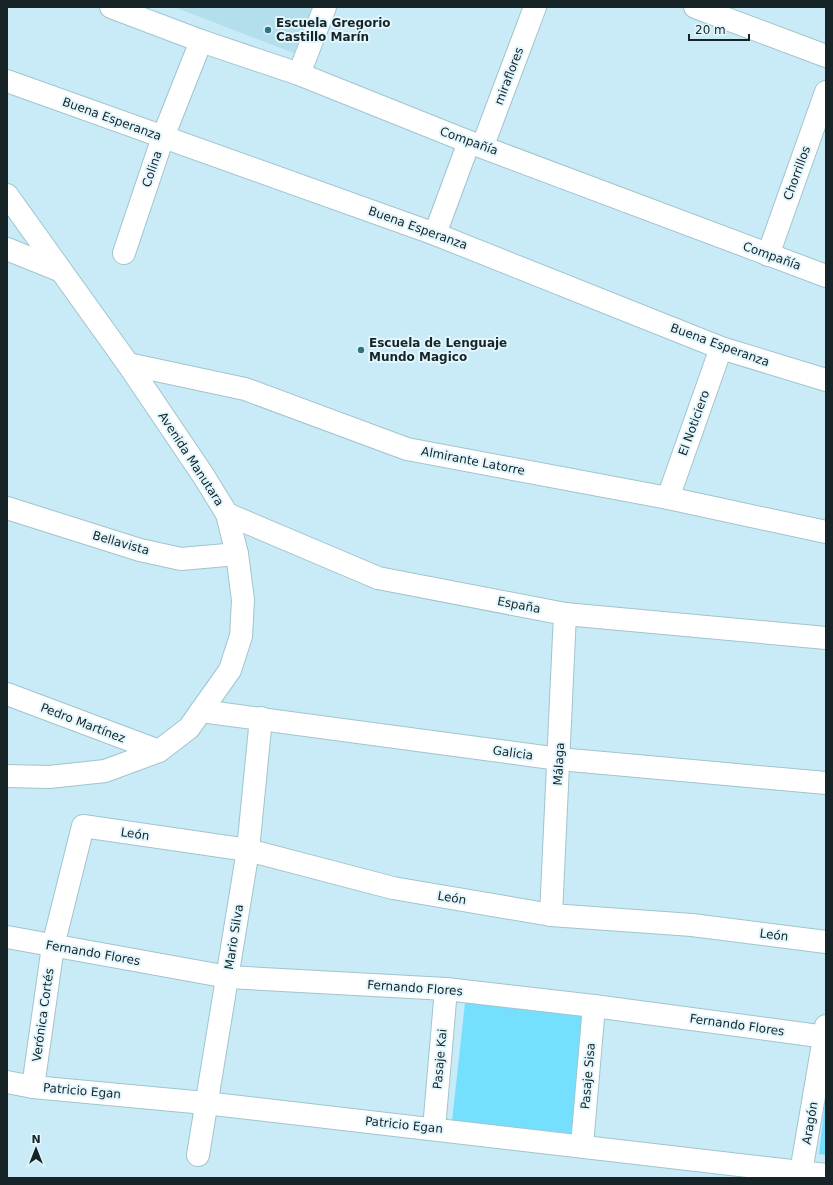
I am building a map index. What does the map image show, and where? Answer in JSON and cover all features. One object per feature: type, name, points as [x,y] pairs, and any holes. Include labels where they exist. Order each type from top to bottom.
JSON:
[{"type":"street","name":"Compañía","points":[[111,7],[201,41],[299,74],[476,144],[826,276]]},
{"type":"street","points":[[299,74],[325,7]]},
{"type":"street","name":"miraflores","points":[[435,234],[536,7]]},
{"type":"street","points":[[695,7],[826,56]]},
{"type":"street","name":"Colina","points":[[124,253],[163,137],[201,41]]},
{"type":"street","name":"Buena Esperanza","points":[[7,82],[435,234],[721,348],[826,380]]},
{"type":"street","name":"Chorrillos","points":[[768,255],[826,92]]},
{"type":"street","name":"Avenida Manutara","points":[[7,194],[128,364],[203,475],[227,514],[238,554],[243,600],[241,636],[230,670],[189,728],[159,751],[106,771],[49,777],[7,776]]},
{"type":"street","points":[[7,249],[60,270]]},
{"type":"street","name":"El Noticiero","points":[[668,498],[721,348]]},
{"type":"street","name":"Almirante Latorre","points":[[128,364],[245,389],[407,449],[668,498],[826,532]]},
{"type":"street","name":"Bellavista","points":[[7,508],[140,550],[181,559],[238,554]]},
{"type":"street","name":"España","points":[[227,514],[378,578],[565,614],[826,638]]},
{"type":"street","name":"Málaga","points":[[551,915],[565,614]]},
{"type":"street","name":"Pedro Martínez","points":[[7,694],[159,751]]},
{"type":"street","name":"Galicia","points":[[201,710],[559,759],[826,783]]},
{"type":"street","name":"Mario Silva","points":[[198,1155],[248,850],[261,718]]},
{"type":"street","name":"León","points":[[83,826],[248,850],[393,888],[551,915],[692,925],[826,942]]},
{"type":"street","name":"Verónica Cortés","points":[[33,1087],[53,946],[83,826]]},
{"type":"street","name":"Fernando Flores","points":[[7,937],[228,977],[446,989],[825,1033]]},
{"type":"street","name":"Pasaje Kai","points":[[434,1128],[446,989]]},
{"type":"street","name":"Pasaje Sisa","points":[[582,1146],[594,1006]]},
{"type":"street","name":"Aragón","points":[[801,1172],[825,1033]]},
{"type":"street","name":"Patricio Egan","points":[[7,1082],[33,1087],[206,1103],[434,1128],[826,1175]]},
{"type":"shaded area","name":"Escuela Gregorio Castillo Marín","points":[[174,7],[312,7],[294,53]]},
{"type":"shaded area","points":[[466,994],[591,1008],[577,1134],[452,1121]]},
{"type":"shaded area","points":[[826,1094],[826,1155],[819,1154]]},
{"type":"place","name":"Escuela Gregorio Castillo Marín","points":[[268,30]]},
{"type":"place","name":"Escuela de Lenguaje Mundo Magico","points":[[361,350]]}]
